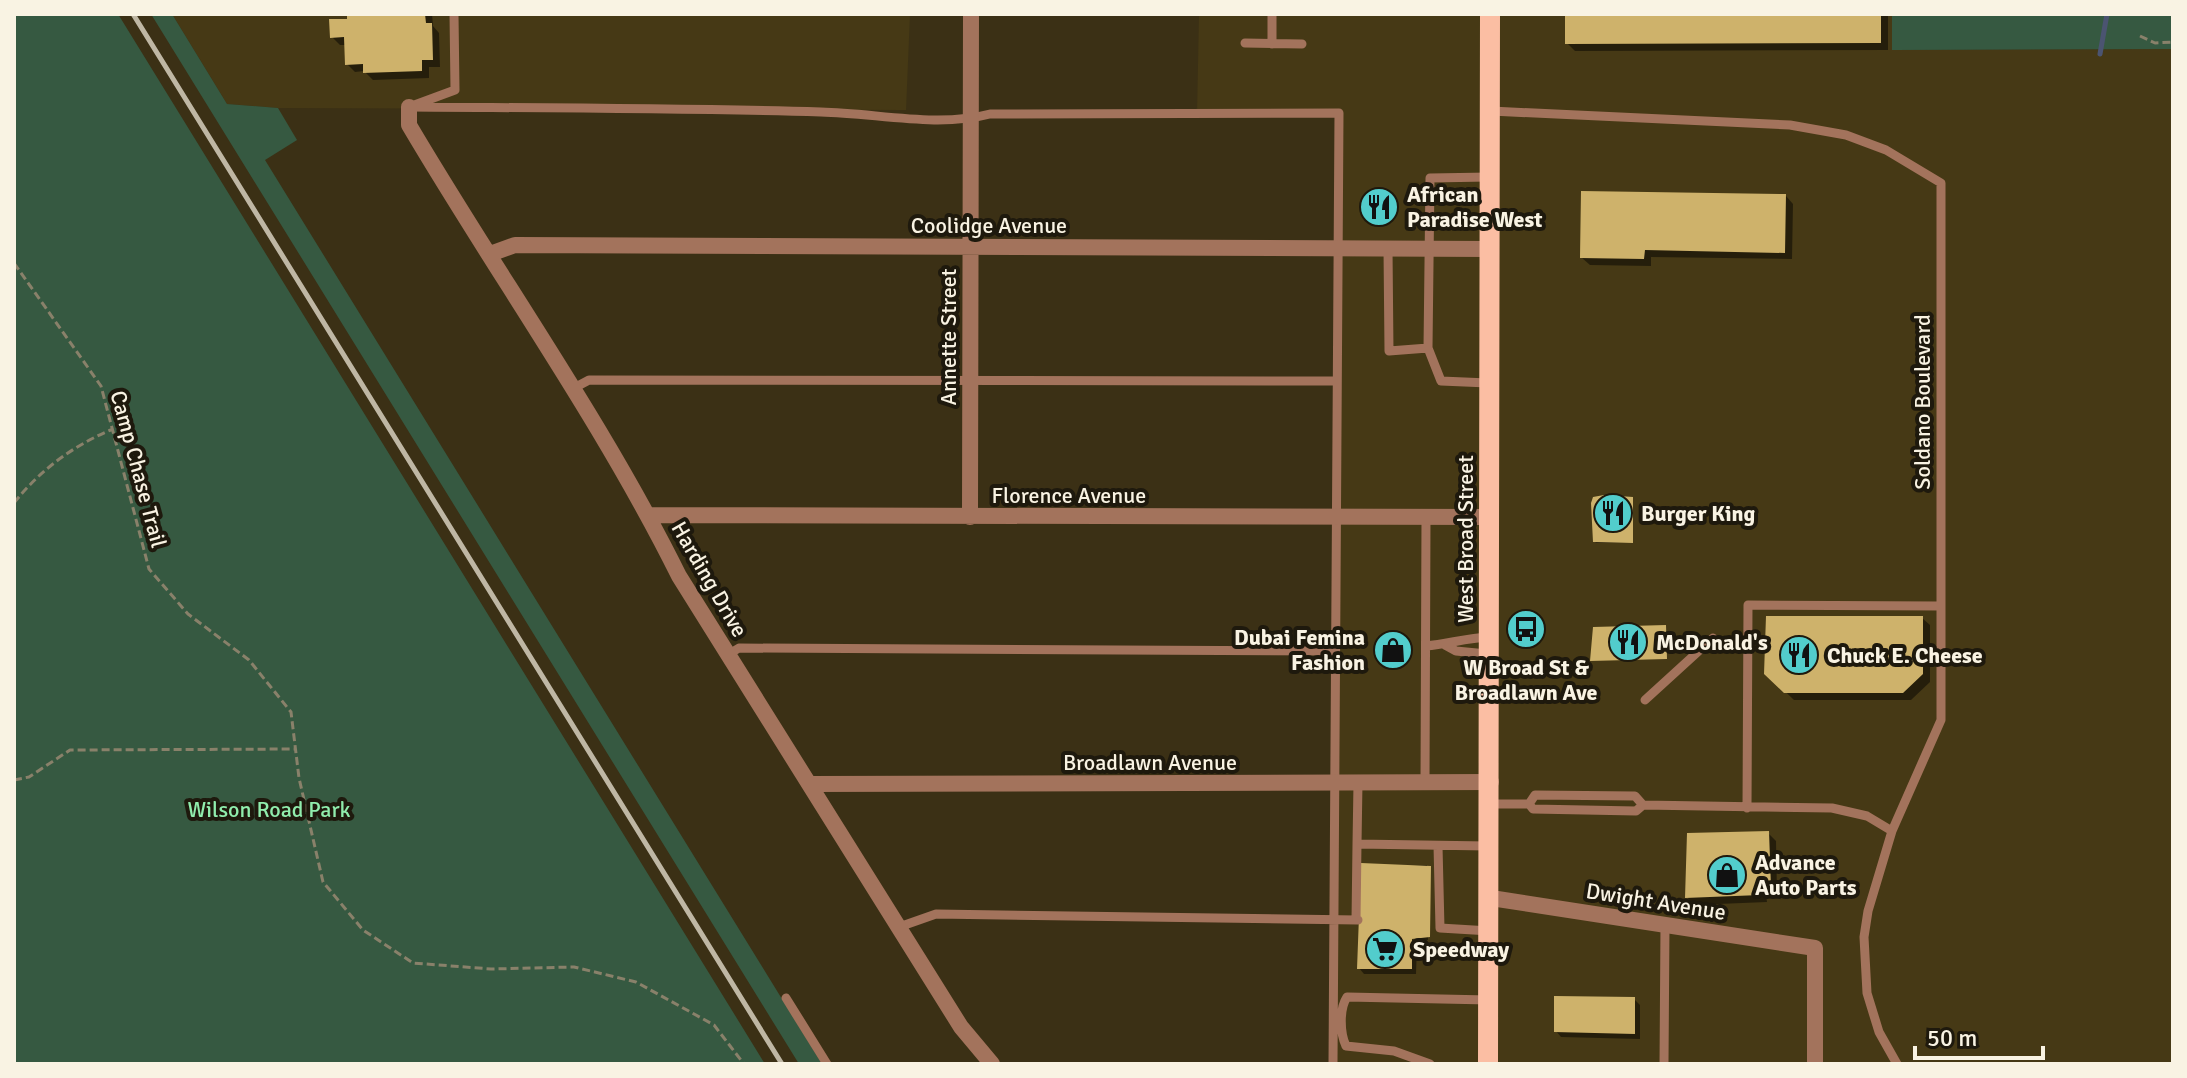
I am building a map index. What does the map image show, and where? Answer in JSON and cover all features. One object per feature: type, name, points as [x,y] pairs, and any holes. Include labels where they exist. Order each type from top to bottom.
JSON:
[{"type":"main road","name":"West Broad Street","points":[[1488,1064],[1491,898],[1488,383],[1490,14]]},
{"type":"street","name":"Annette Street","points":[[970,517],[971,14]]},
{"type":"street","name":"Harding Drive","points":[[409,107],[409,125],[574,388],[649,515],[679,576],[961,1027],[992,1064]]},
{"type":"street","name":"Coolidge Avenue","points":[[490,254],[515,245],[1489,249]]},
{"type":"street","name":"Florence Avenue","points":[[649,515],[1489,517]]},
{"type":"street","name":"Broadlawn Avenue","points":[[810,784],[1491,782]]},
{"type":"street","name":"Dwight Avenue","points":[[1491,898],[1815,948],[1815,1064]]},
{"type":"lane","points":[[409,107],[455,90],[454,14]]},
{"type":"lane","points":[[1272,14],[1272,44]]},
{"type":"lane","points":[[1245,43],[1302,44]]},
{"type":"lane","points":[[409,107],[821,112],[970,119],[990,114],[1339,113],[1334,517],[1333,1064]]},
{"type":"lane","name":"Soldano Boulevard","points":[[1489,111],[1790,125],[1846,135],[1886,150],[1941,183],[1941,720],[1892,831],[1868,911],[1864,964],[1872,1011],[1897,1064]]},
{"type":"lane","points":[[1488,383],[1441,381],[1428,348],[1428,249],[1430,178],[1489,177]]},
{"type":"lane","points":[[1388,249],[1389,351],[1428,348]]},
{"type":"lane","points":[[574,388],[589,380],[1335,381]]},
{"type":"lane","points":[[1425,782],[1426,517]]},
{"type":"lane","points":[[1747,808],[1748,605],[1940,606]]},
{"type":"lane","points":[[1426,646],[1445,645],[1456,638],[1489,645]]},
{"type":"lane","points":[[1645,700],[1713,638]]},
{"type":"lane","points":[[1445,645],[1456,651],[1489,645]]},
{"type":"lane","points":[[729,654],[739,648],[1334,651]]},
{"type":"lane","points":[[899,927],[936,914],[1357,920],[1358,783]]},
{"type":"lane","points":[[1490,804],[1529,804],[1535,795],[1635,796],[1643,805],[1832,808],[1867,816],[1892,831]]},
{"type":"lane","points":[[1357,844],[1491,846]]},
{"type":"lane","points":[[1438,846],[1434,922],[1447,930],[1490,931]]},
{"type":"lane","points":[[1664,1064],[1665,925]]},
{"type":"lane","points":[[1430,1064],[1394,1051],[1346,1046],[1342,1038],[1343,1003],[1347,997],[1489,1000]]},
{"type":"lane","points":[[786,998],[827,1064]]},
{"type":"path","points":[[2140,36],[2155,43],[2173,42]]},
{"type":"path","name":"Camp Chase Trail","points":[[14,263],[101,386],[149,569],[188,614],[249,660],[291,712],[295,749],[323,882],[363,930],[413,963],[491,969],[574,967],[636,982],[714,1025],[744,1064]]},
{"type":"path","points":[[14,503],[43,471],[89,439],[113,429]]},
{"type":"path","points":[[14,780],[29,777],[70,750],[295,749]]},
{"type":"shaded area","points":[[172,14],[910,14],[906,110],[278,108],[227,104]]},
{"type":"shaded area","points":[[1199,14],[1892,14],[1893,50],[2173,49],[2173,1064],[1333,1064],[1338,115],[1197,115]]},
{"type":"green space","name":"Wilson Road Park","points":[[14,14],[118,14],[765,1064],[14,1064]]},
{"type":"green space","points":[[151,14],[172,14],[227,104],[278,108],[297,140],[265,160],[822,1064],[799,1064]]},
{"type":"green space","points":[[1892,14],[2173,14],[2173,49],[1892,50]]},
{"type":"building","points":[[347,14],[425,14],[426,23],[432,23],[433,60],[422,60],[422,71],[363,73],[363,64],[345,65],[344,37],[330,38],[329,19],[347,19]]},
{"type":"building","points":[[1565,14],[1881,14],[1881,43],[1565,44]]},
{"type":"building","points":[[1581,191],[1786,194],[1785,253],[1645,250],[1644,259],[1580,258]]},
{"type":"building","name":"Burger King","points":[[1593,497],[1633,497],[1633,543],[1593,542],[1591,503]]},
{"type":"building","points":[[1766,616],[1923,616],[1923,674],[1903,693],[1784,693],[1764,674]]},
{"type":"building","name":"McDonald's","points":[[1666,625],[1667,659],[1590,661],[1593,627]]},
{"type":"building","name":"Advance Auto Parts","points":[[1769,831],[1771,887],[1759,887],[1760,895],[1685,898],[1687,833]]},
{"type":"building","points":[[1361,863],[1431,866],[1430,937],[1412,939],[1412,969],[1357,969]]},
{"type":"building","points":[[1554,996],[1635,997],[1635,1034],[1554,1032]]},
{"type":"waterway","points":[[2100,54],[2107,14]]},
{"type":"railway","points":[[133,14],[782,1064]]},
{"type":"place","name":"African Paradise West","points":[[1379,207]]},
{"type":"place","name":"Burger King","points":[[1613,513]]},
{"type":"place","name":"W Broad St & Broadlawn Ave","points":[[1526,629]]},
{"type":"place","name":"McDonald's","points":[[1628,642]]},
{"type":"place","name":"Dubai Femina Fashion","points":[[1393,650]]},
{"type":"place","name":"Chuck E. Cheese","points":[[1799,655]]},
{"type":"place","name":"Advance Auto Parts","points":[[1727,875]]},
{"type":"place","name":"Speedway","points":[[1385,949]]}]
